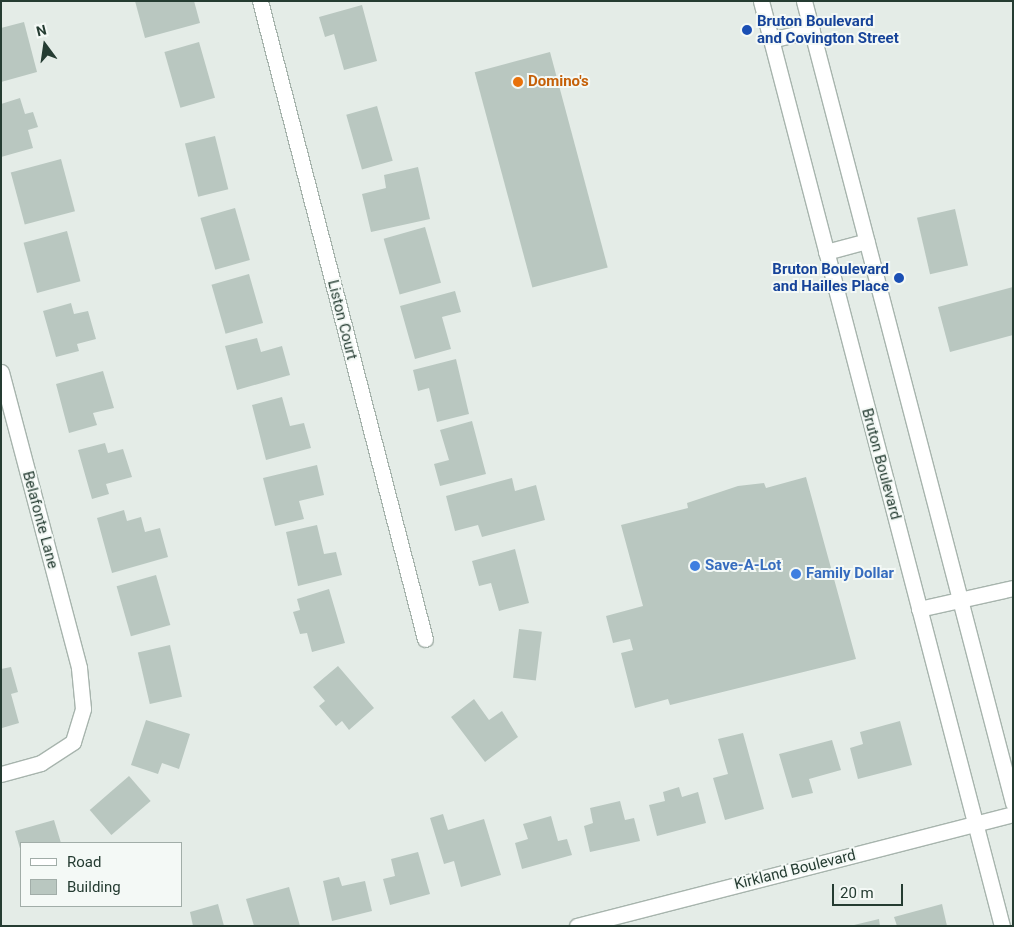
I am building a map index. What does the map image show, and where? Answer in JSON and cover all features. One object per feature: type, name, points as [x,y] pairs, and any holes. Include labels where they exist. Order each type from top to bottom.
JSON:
[{"type":"street","name":"Liston Court","points":[[260,1],[425,639]]},
{"type":"street","name":"Bruton Boulevard","points":[[761,1],[1002,926]]},
{"type":"street","points":[[804,1],[962,599],[1013,803]]},
{"type":"street","points":[[771,40],[812,30]]},
{"type":"street","points":[[826,252],[867,241]]},
{"type":"street","name":"Belafonte Lane","points":[[1,372],[79,668],[83,709],[73,742],[41,762],[1,774]]},
{"type":"street","points":[[919,609],[1013,588]]},
{"type":"street","name":"Kirkland Boulevard","points":[[577,926],[1013,814]]},
{"type":"building","points":[[135,1],[194,1],[200,23],[145,38]]},
{"type":"building","points":[[362,5],[377,61],[344,70],[334,34],[325,37],[319,17]]},
{"type":"building","points":[[24,22],[37,72],[1,82],[1,28]]},
{"type":"building","points":[[199,42],[215,98],[180,108],[164,52]]},
{"type":"building","points":[[550,52],[608,267],[532,288],[475,72]]},
{"type":"building","points":[[20,98],[25,114],[33,112],[38,127],[28,130],[33,148],[1,157],[1,104]]},
{"type":"building","points":[[377,106],[393,161],[362,170],[346,115]]},
{"type":"building","points":[[215,136],[228,189],[198,197],[185,143]]},
{"type":"building","points":[[61,159],[75,211],[25,225],[11,172]]},
{"type":"building","points":[[418,167],[430,219],[371,232],[362,194],[386,188],[384,175]]},
{"type":"building","points":[[235,208],[250,260],[215,270],[200,218]]},
{"type":"building","points":[[955,209],[968,266],[930,274],[917,218]]},
{"type":"building","points":[[425,227],[441,283],[400,295],[384,239]]},
{"type":"building","points":[[67,231],[80,281],[37,293],[24,243]]},
{"type":"building","points":[[249,274],[263,323],[226,334],[212,285]]},
{"type":"building","points":[[1013,287],[1013,335],[950,352],[938,307]]},
{"type":"building","points":[[455,291],[461,312],[442,317],[451,349],[415,359],[400,306]]},
{"type":"building","points":[[71,303],[74,314],[88,311],[96,339],[77,344],[79,351],[56,357],[43,311]]},
{"type":"building","points":[[257,338],[261,352],[282,346],[290,375],[237,390],[225,346]]},
{"type":"building","points":[[456,359],[469,414],[437,422],[429,388],[418,391],[413,370]]},
{"type":"building","points":[[103,371],[114,408],[93,413],[97,425],[69,433],[56,384]]},
{"type":"building","points":[[282,397],[290,426],[304,423],[311,448],[266,460],[252,405]]},
{"type":"building","points":[[472,421],[486,474],[440,486],[434,464],[449,460],[440,430]]},
{"type":"building","points":[[105,443],[108,453],[123,449],[132,477],[106,484],[109,494],[92,499],[78,450]]},
{"type":"building","points":[[317,465],[324,495],[299,501],[304,519],[275,526],[263,478]]},
{"type":"building","name":"Save-A-Lot","points":[[806,477],[856,659],[670,705],[668,699],[635,708],[621,653],[633,650],[630,639],[613,643],[606,616],[643,606],[621,525],[688,508],[687,503],[738,486],[764,483],[766,488]]},
{"type":"building","points":[[512,478],[515,491],[536,485],[545,520],[482,537],[478,525],[455,531],[446,496]]},
{"type":"building","points":[[124,510],[127,521],[141,517],[145,532],[160,528],[168,557],[112,573],[97,518]]},
{"type":"building","points":[[317,525],[324,554],[336,552],[342,575],[298,586],[286,532]]},
{"type":"building","points":[[515,549],[529,603],[499,611],[491,583],[479,586],[472,561]]},
{"type":"building","points":[[156,575],[170,625],[131,636],[117,586]]},
{"type":"building","points":[[329,589],[345,643],[312,652],[307,633],[300,634],[293,612],[300,610],[297,599]]},
{"type":"building","points":[[519,629],[542,632],[536,680],[513,678]]},
{"type":"building","points":[[170,645],[182,697],[150,704],[138,652]]},
{"type":"building","points":[[338,666],[374,708],[349,730],[342,721],[336,726],[319,706],[325,701],[313,687]]},
{"type":"building","points":[[11,667],[18,692],[11,694],[19,723],[2,728],[1,669]]},
{"type":"building","points":[[474,699],[489,720],[502,711],[518,737],[485,762],[451,717]]},
{"type":"building","points":[[146,720],[190,734],[179,769],[162,763],[158,774],[131,765]]},
{"type":"building","points":[[900,721],[912,765],[858,779],[850,748],[863,744],[860,732]]},
{"type":"building","points":[[743,733],[764,809],[725,820],[713,778],[728,774],[718,739]]},
{"type":"building","points":[[832,740],[841,770],[809,779],[813,793],[792,798],[779,754]]},
{"type":"building","points":[[129,776],[151,801],[111,835],[90,810]]},
{"type":"building","points":[[679,787],[682,797],[698,792],[706,823],[657,836],[649,805],[665,801],[663,792]]},
{"type":"building","points":[[620,801],[625,820],[634,818],[640,841],[590,852],[584,826],[593,823],[590,808]]},
{"type":"building","points":[[443,814],[448,830],[484,819],[501,875],[461,887],[454,861],[444,864],[430,818]]},
{"type":"building","points":[[551,816],[558,841],[567,839],[572,855],[522,869],[515,843],[528,839],[523,824]]},
{"type":"building","points":[[54,820],[61,842],[20,842],[20,848],[15,831]]},
{"type":"building","points":[[418,852],[430,894],[390,905],[383,879],[395,876],[391,859]]},
{"type":"building","points":[[339,877],[342,886],[365,881],[372,911],[332,921],[323,881]]},
{"type":"building","points":[[289,887],[300,926],[254,926],[246,899]]},
{"type":"building","points":[[218,904],[224,926],[193,926],[190,912]]},
{"type":"building","points":[[942,904],[947,926],[897,926],[894,917]]},
{"type":"building","points":[[879,919],[880,926],[854,926],[854,925]]},
{"type":"place","name":"Bruton Boulevard and Covington Street","points":[[747,30]]},
{"type":"place","name":"Domino's","points":[[518,82]]},
{"type":"place","name":"Bruton Boulevard and Hailles Place","points":[[899,278]]},
{"type":"place","name":"Save-A-Lot","points":[[695,566]]},
{"type":"place","name":"Family Dollar","points":[[796,574]]}]
